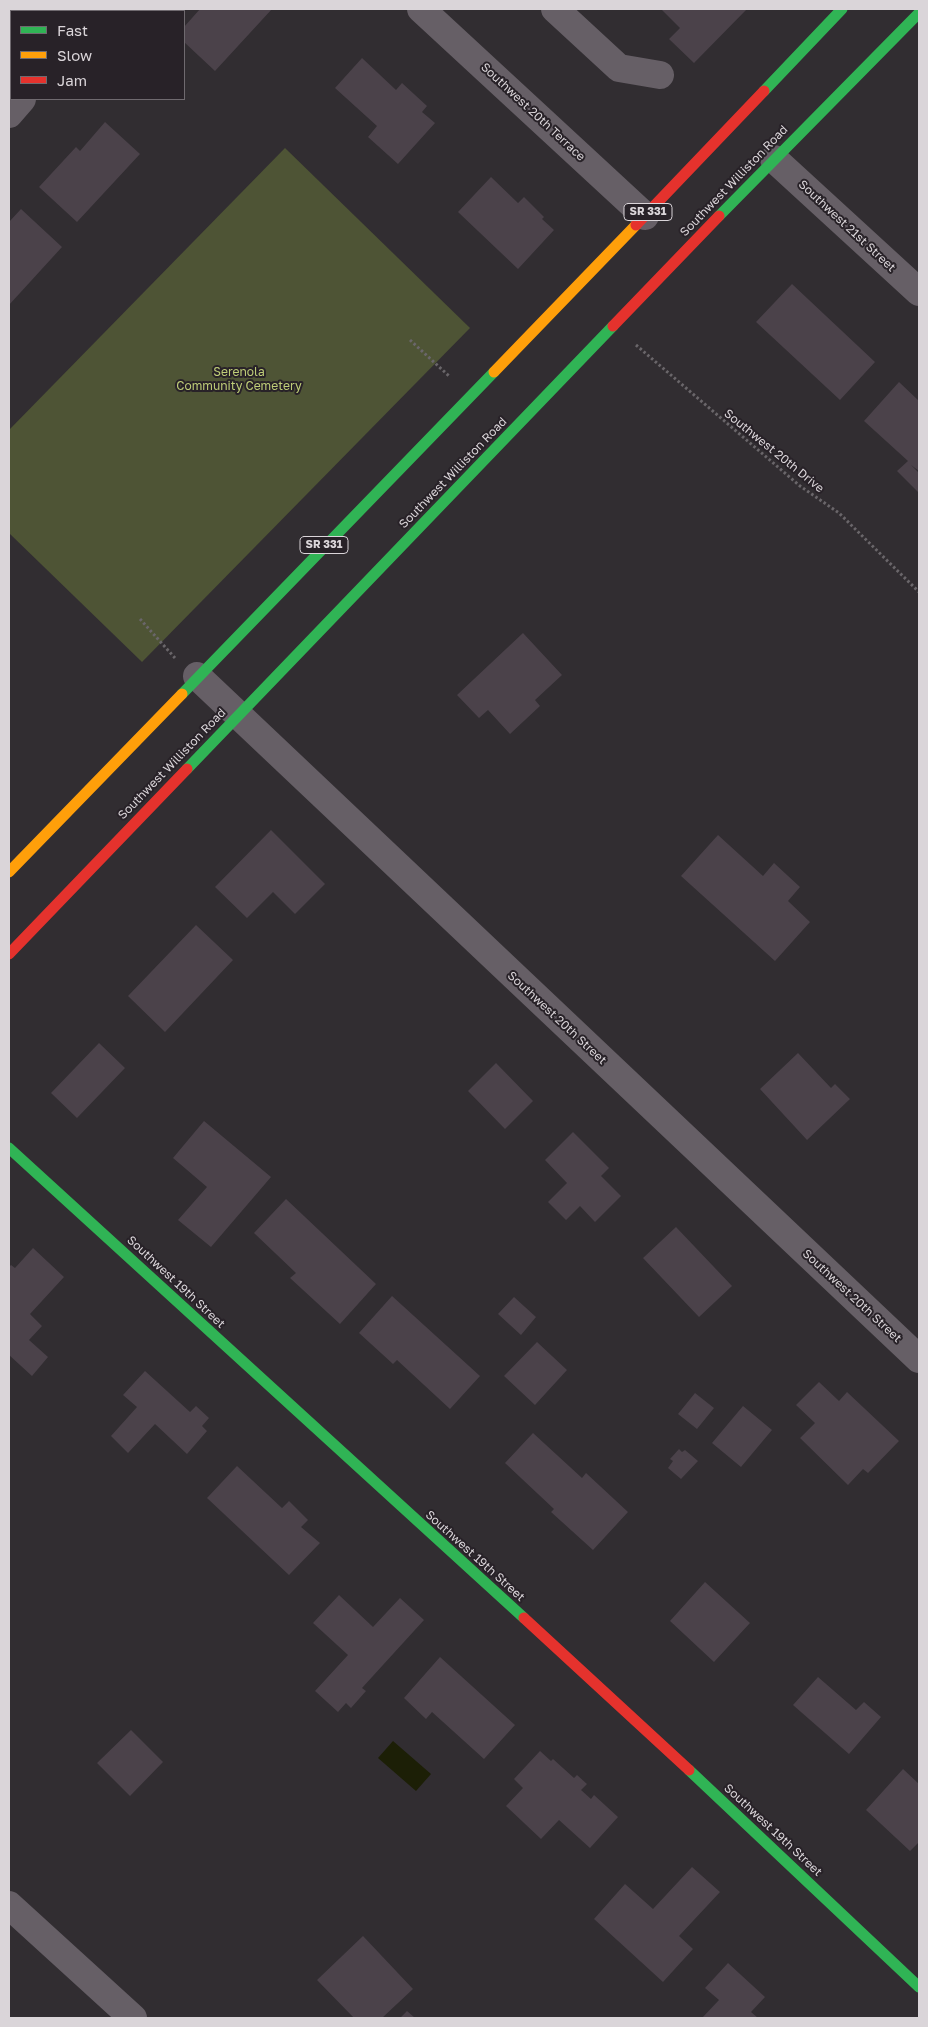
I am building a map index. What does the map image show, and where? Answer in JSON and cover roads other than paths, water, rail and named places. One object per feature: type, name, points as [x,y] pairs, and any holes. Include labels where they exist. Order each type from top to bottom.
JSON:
[{"type":"main road","name":"SR 331","points":[[9,872],[196,676],[645,216],[842,9]]},
{"type":"main road","name":"Southwest Williston Road","points":[[9,954],[774,159],[919,13]]},
{"type":"main road","name":"Southwest 19th Street","points":[[9,1148],[656,1739],[919,1987]]},
{"type":"street","name":"Southwest 20th Terrace","points":[[421,9],[645,216]]},
{"type":"street","points":[[555,9],[619,68],[660,75]]},
{"type":"street","points":[[9,114],[21,100]]},
{"type":"street","name":"Southwest 21st Street","points":[[774,159],[919,292]]},
{"type":"street","name":"Southwest 20th Street","points":[[196,676],[919,1359]]},
{"type":"street","points":[[9,1906],[134,2018]]},
{"type":"park label","name":"Serenola Community Cemetery","points":[[239,379]]}]
